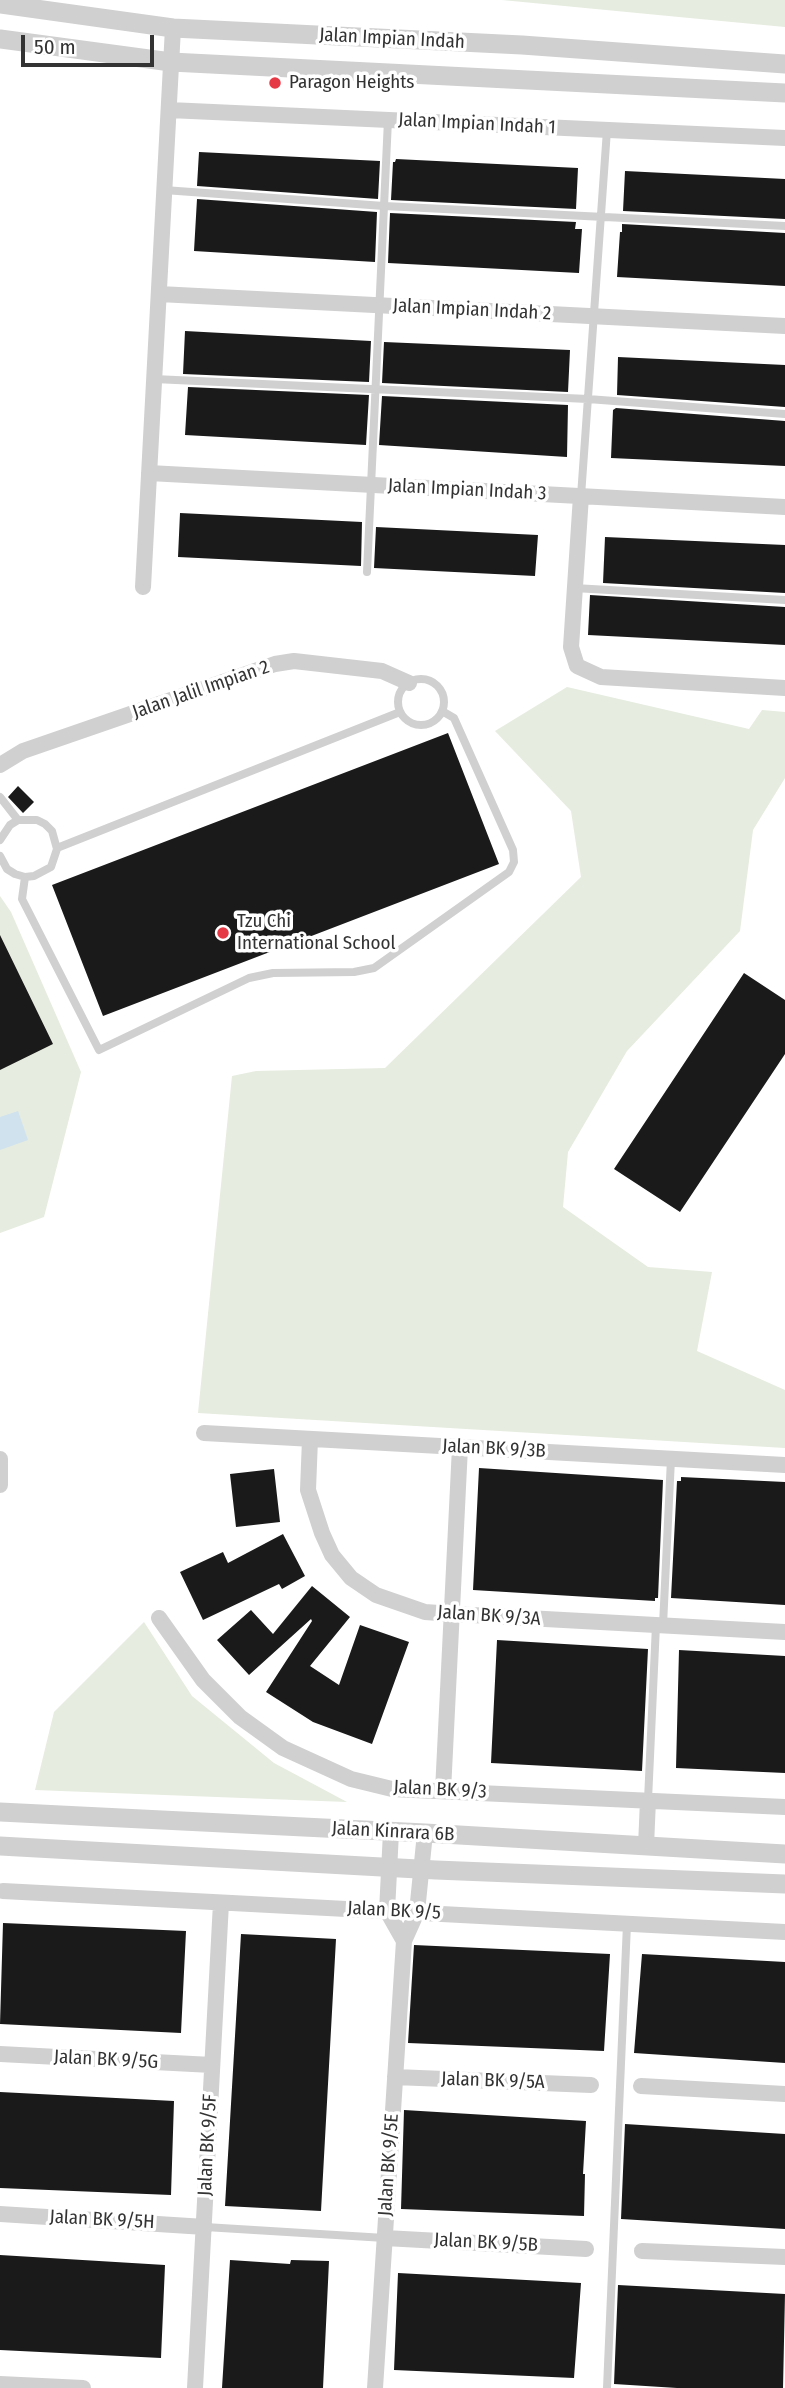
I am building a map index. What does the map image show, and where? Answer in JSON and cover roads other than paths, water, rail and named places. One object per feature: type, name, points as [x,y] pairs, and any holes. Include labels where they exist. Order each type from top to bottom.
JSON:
[{"type":"street","name":"Jalan Impian Indah","points":[[0,5],[173,28],[522,46],[785,64]]},
{"type":"street","points":[[143,587],[173,28]]},
{"type":"street","name":"Jalan Impian Indah","points":[[0,39],[171,62],[785,93]]},
{"type":"street","name":"Jalan Impian Indah 1","points":[[169,110],[785,138]]},
{"type":"street","name":"Jalan Impian Indah 2","points":[[159,294],[785,326]]},
{"type":"street","name":"Jalan Impian Indah 3","points":[[149,473],[785,507]]},
{"type":"street","points":[[581,496],[571,647],[577,666],[601,677],[785,688]]},
{"type":"street","name":"Jalan Jalil Impian 2","points":[[0,765],[23,751],[275,664],[294,661],[382,671],[409,683]]},
{"type":"street","name":"Jalan BK 9/3B","points":[[204,1433],[785,1465]]},
{"type":"street","name":"Jalan BK 9/3A","points":[[310,1439],[308,1490],[314,1513],[332,1555],[351,1578],[376,1595],[425,1612],[785,1632]]},
{"type":"street","points":[[443,1791],[460,1447]]},
{"type":"street","points":[[0,1459],[0,1485]]},
{"type":"street","name":"Jalan BK 9/3","points":[[159,1618],[203,1680],[240,1717],[283,1748],[351,1779],[392,1789],[785,1807]]},
{"type":"street","points":[[0,1798],[23,1813]]},
{"type":"street","points":[[646,1846],[648,1800]]},
{"type":"street","name":"Jalan Kinrara 6B","points":[[0,1812],[785,1854]]},
{"type":"street","points":[[391,1832],[387,1911],[404,1941]]},
{"type":"street","name":"Jalan BK 9/5E","points":[[375,2388],[404,1941],[417,1912],[425,1833]]},
{"type":"street","name":"Jalan Kinrara 6B","points":[[0,1846],[422,1869],[785,1884]]},
{"type":"street","name":"Jalan BK 9/5","points":[[3,1891],[785,1932]]},
{"type":"street","name":"Jalan BK 9/5F","points":[[195,2388],[220,1903]]},
{"type":"street","name":"Jalan BK 9/5G","points":[[0,2054],[212,2065]]},
{"type":"street","name":"Jalan BK 9/5A","points":[[395,2077],[591,2085]]},
{"type":"street","points":[[641,2086],[785,2094]]},
{"type":"street","name":"Jalan BK 9/5H","points":[[0,2214],[205,2227]]},
{"type":"street","name":"Jalan BK 9/5B","points":[[385,2238],[586,2249]]},
{"type":"street","points":[[642,2251],[785,2257]]},
{"type":"street","points":[[0,2384],[83,2388]]},
{"type":"lane","points":[[367,572],[388,120]]},
{"type":"lane","points":[[581,496],[607,130]]},
{"type":"lane","points":[[164,190],[384,206],[785,226]]},
{"type":"lane","points":[[154,379],[588,398],[785,414]]},
{"type":"lane","points":[[574,588],[785,600]]},
{"type":"lane","points":[[423,680],[436,685],[443,697],[442,711],[432,722],[417,725],[400,712],[400,693],[409,683],[423,680]]},
{"type":"lane","points":[[24,877],[22,899],[99,1050],[249,978],[273,973],[354,972],[374,968],[509,872],[514,862],[513,850],[454,718],[442,711]]},
{"type":"lane","points":[[57,848],[400,712]]},
{"type":"lane","points":[[0,797],[18,820]]},
{"type":"lane","points":[[0,839],[9,825],[27,819],[46,824],[52,831],[57,848],[51,867],[34,876],[24,877],[7,869],[0,856]]},
{"type":"lane","points":[[648,1800],[671,1459]]},
{"type":"lane","points":[[607,2388],[627,1924]]},
{"type":"lane","points":[[205,2227],[385,2238]]},
{"type":"water","points":[[18,1111],[28,1140],[0,1150],[0,1117]]},
{"type":"place","name":"Paragon Heights","points":[[275,83]]},
{"type":"place","name":"Tzu Chi International School","points":[[223,933]]}]
